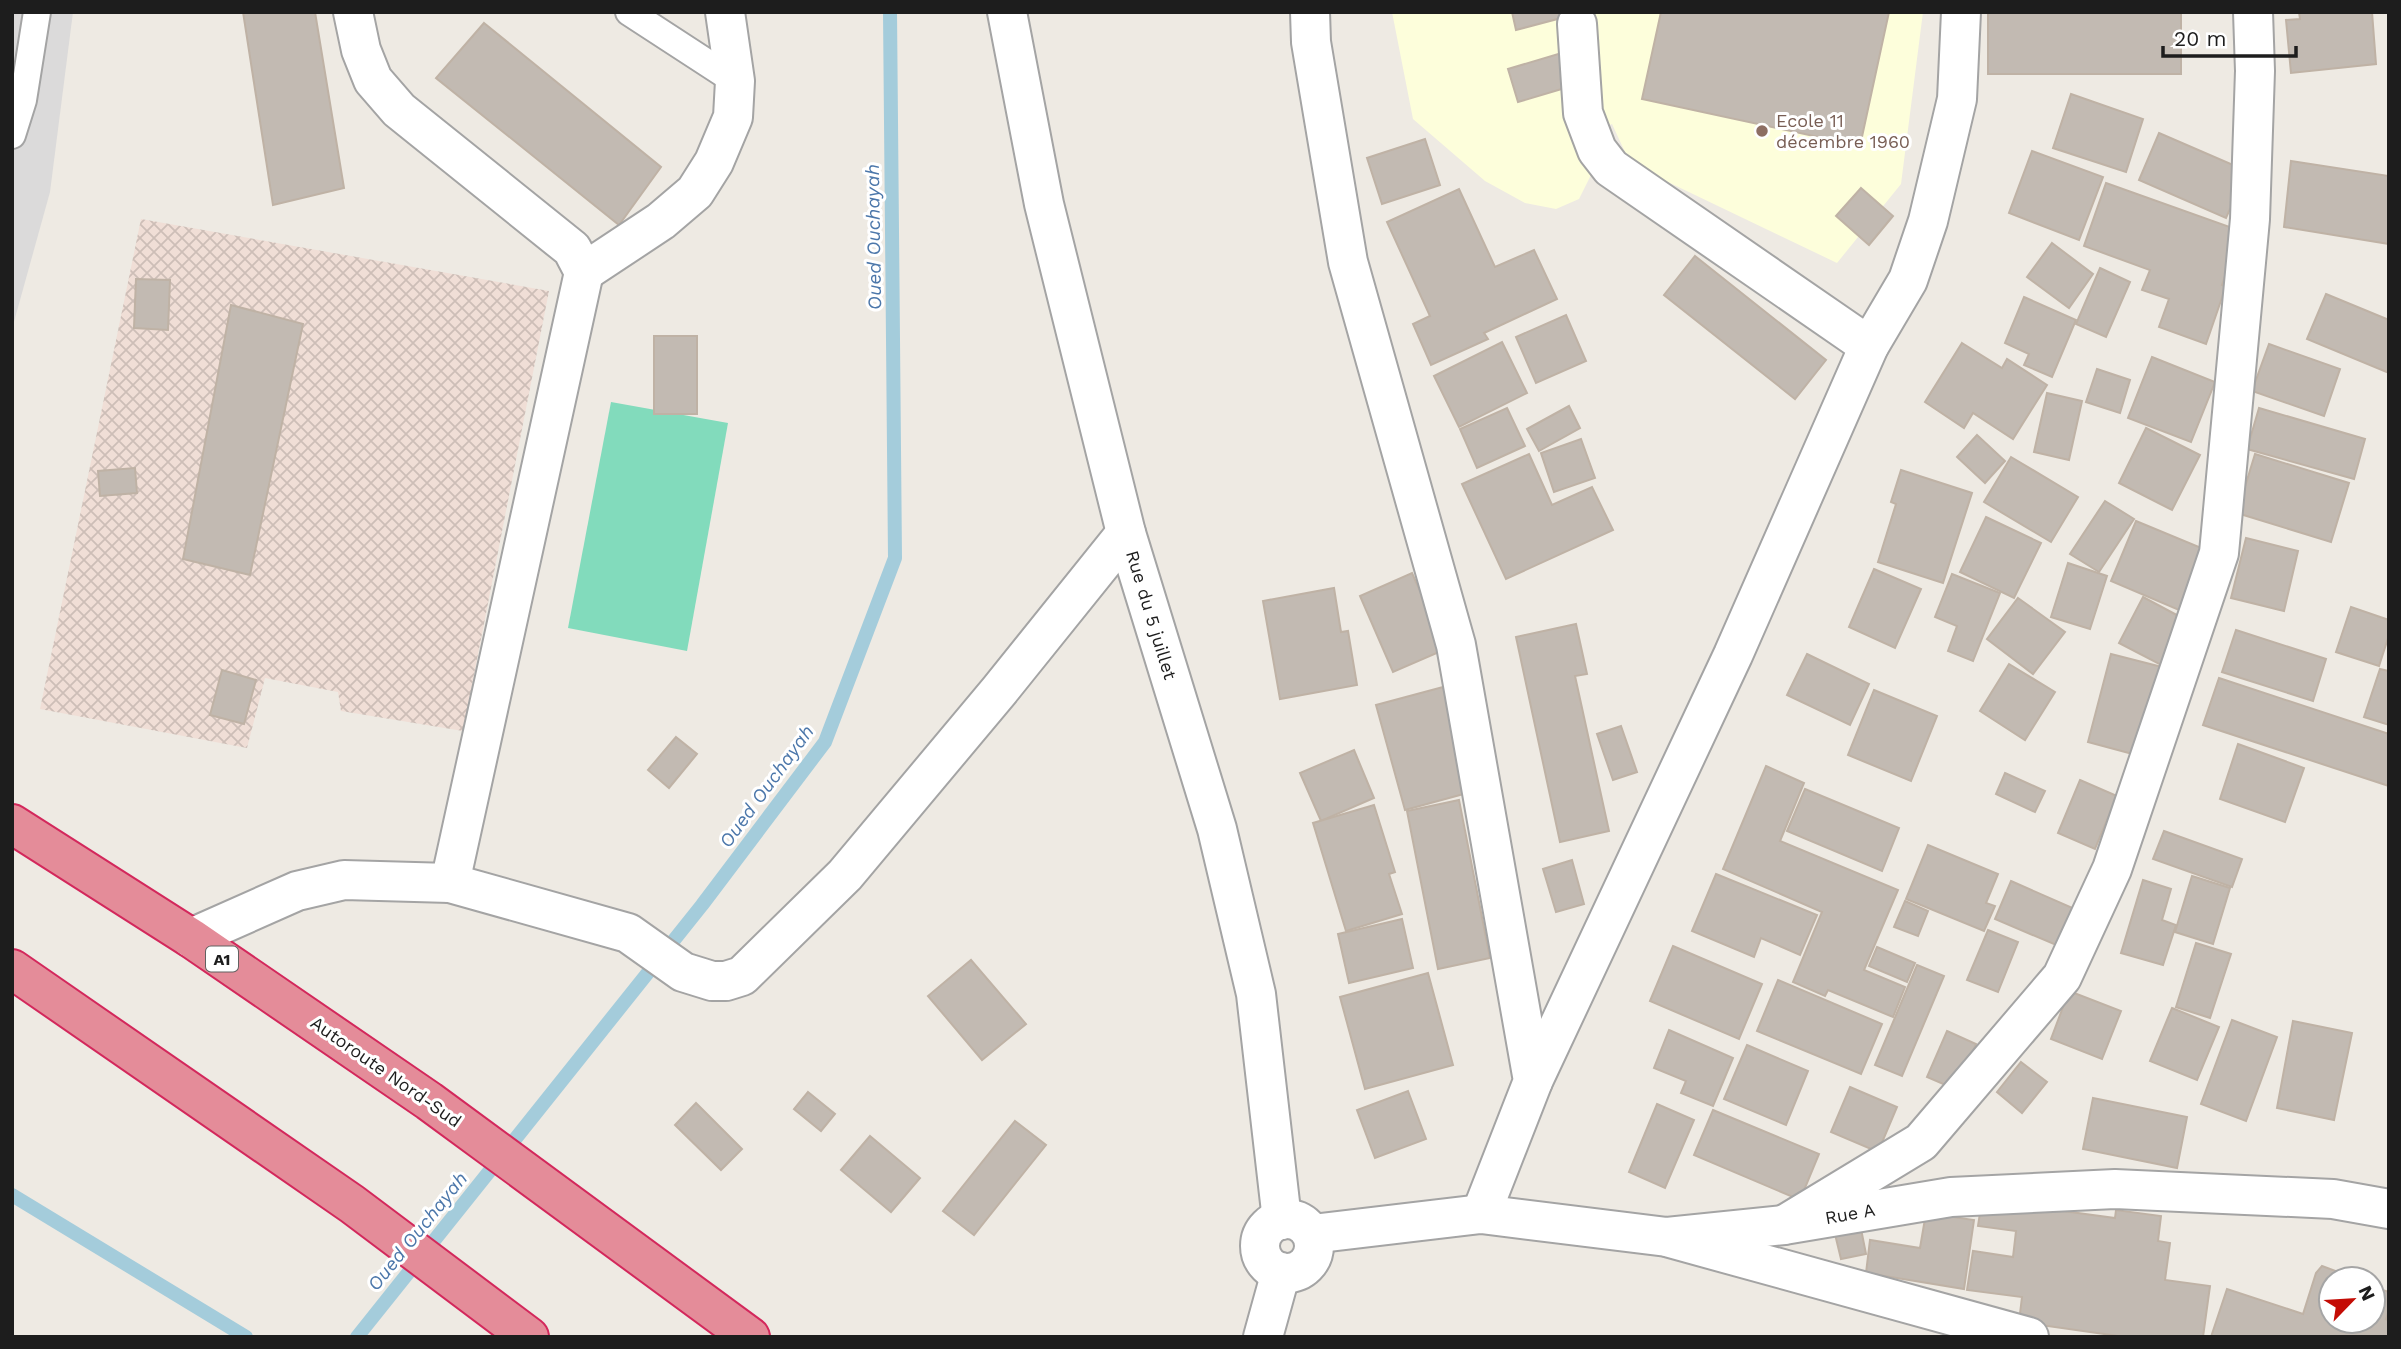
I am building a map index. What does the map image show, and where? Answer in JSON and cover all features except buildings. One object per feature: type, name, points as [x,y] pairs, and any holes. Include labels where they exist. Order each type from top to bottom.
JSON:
[{"type":"highway","name":"Autoroute Nord-Sud","points":[[12,824],[191,938],[429,1101],[750,1337]]},
{"type":"highway","points":[[12,969],[352,1204],[525,1334]]},
{"type":"street","points":[[353,12],[361,50],[373,80],[399,110],[572,249],[584,272],[450,883]]},
{"type":"street","points":[[584,272],[661,222],[695,192],[714,162],[733,117],[735,81],[725,12]]},
{"type":"street","name":"Rue du 5 juillet","points":[[1007,12],[1044,204],[1126,533],[1217,829],[1255,994],[1297,1227],[1314,1246],[1312,1258],[1304,1268],[1281,1272],[1264,1337]]},
{"type":"street","points":[[1310,12],[1311,42],[1348,262],[1456,645],[1533,1081]]},
{"type":"street","points":[[1481,1214],[1533,1081],[1733,655],[1869,346],[1908,280],[1927,221],[1957,99],[1961,12]]},
{"type":"street","points":[[1784,1225],[1921,1142],[2062,977],[2112,869],[2219,553],[2250,219],[2255,71],[2253,12]]},
{"type":"street","points":[[1577,24],[1583,113],[1597,150],[1611,168],[1869,346]]},
{"type":"street","points":[[191,938],[297,891],[344,880],[450,883],[628,933],[683,972],[712,981],[726,981],[742,976],[845,875],[999,691],[1126,533]]},
{"type":"street","name":"Rue A","points":[[1297,1227],[1481,1214],[1667,1237],[1784,1225],[1951,1197],[2115,1189],[2333,1199],[2389,1209]]},
{"type":"street","points":[[1667,1237],[2029,1337]]},
{"type":"lane","points":[[12,135],[37,12]]},
{"type":"lane","points":[[629,12],[735,81]]},
{"type":"shaded area","points":[[12,12],[73,12],[50,192],[12,329]]},
{"type":"shaded area","name":"Ecole 11 décembre 1960","points":[[1392,12],[1923,12],[1901,184],[1837,263],[1645,171],[1625,152],[1612,124],[1578,139],[1593,171],[1579,199],[1556,209],[1525,203],[1485,181],[1413,119]]},
{"type":"shaded area","points":[[141,219],[549,291],[463,731],[341,711],[338,692],[265,678],[247,748],[40,709]]},
{"type":"green space","points":[[611,402],[728,423],[687,651],[568,628]]},
{"type":"waterway","name":"Oued Ouchayah","points":[[357,1337],[702,905],[825,742],[895,558],[890,12]]},
{"type":"waterway","name":"Oued Ouchayah","points":[[12,1195],[246,1337]]},
{"type":"place","name":"Ecole 11 décembre 1960","points":[[1762,131]]}]
